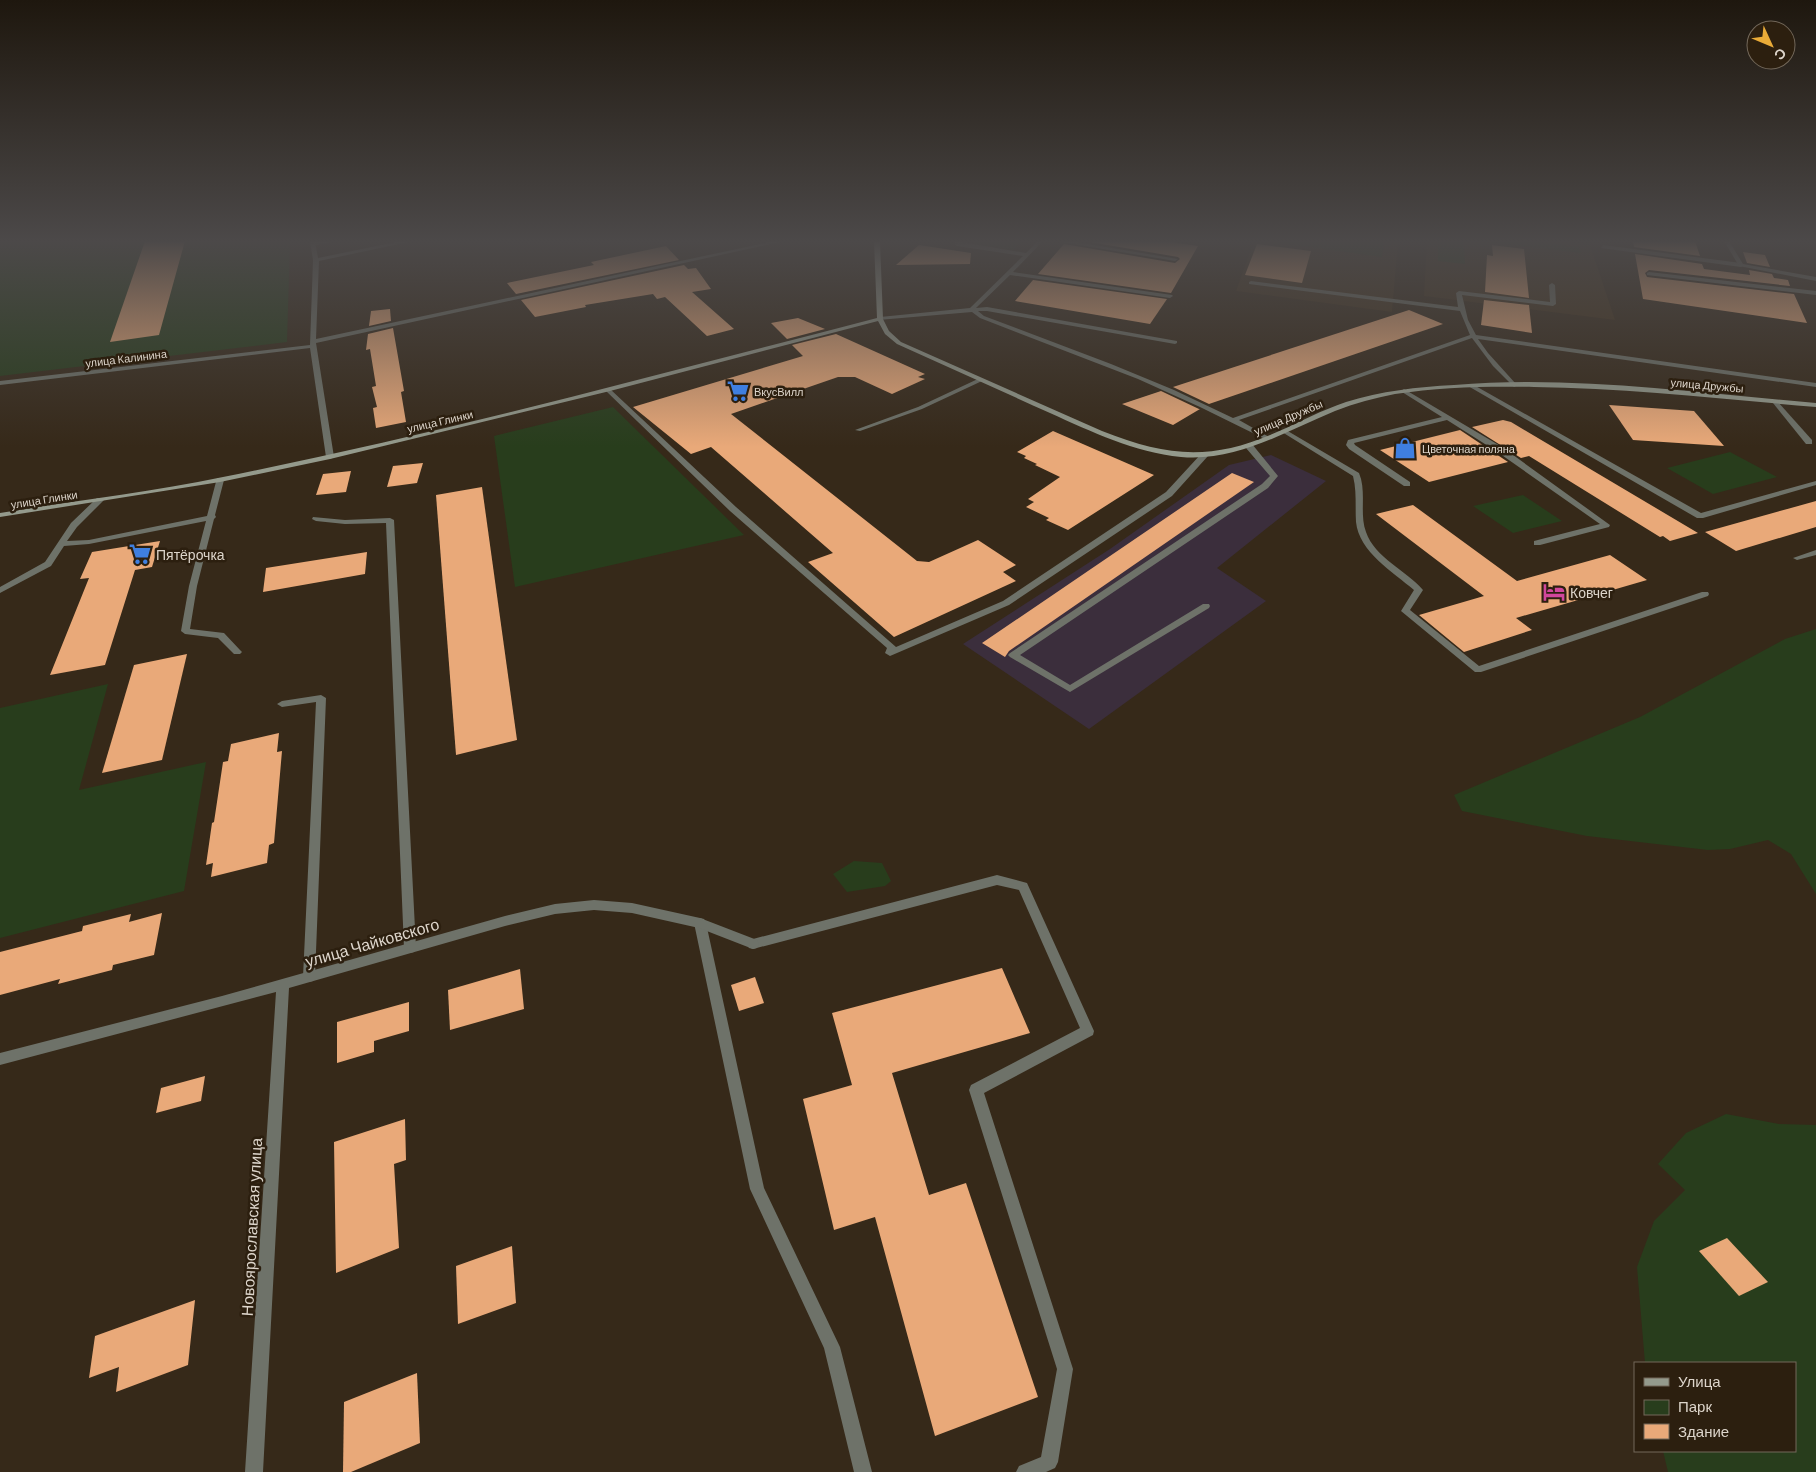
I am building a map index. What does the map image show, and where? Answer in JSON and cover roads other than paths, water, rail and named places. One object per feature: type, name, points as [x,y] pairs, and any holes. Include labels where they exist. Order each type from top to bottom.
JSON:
[{"type":"street","points":[[314,310],[313,344],[330,457]]},
{"type":"street","name":"улица Калинина","points":[[0,383],[313,344],[470,310]]},
{"type":"street","points":[[880,310],[880,319],[966,310]]},
{"type":"street","points":[[973,310],[982,317],[1181,394],[1267,438]]},
{"type":"street","points":[[991,310],[1176,342]]},
{"type":"street","points":[[1460,310],[1473,336],[1495,366],[1514,385]]},
{"type":"street","name":"улица Дружбы","points":[[880,319],[884,330],[899,343],[1128,444],[1154,451],[1204,456],[1235,452],[1334,409],[1404,391],[1470,385],[1649,391],[1816,405]]},
{"type":"street","name":"улица Глинки","points":[[0,515],[220,480],[330,457],[608,390],[880,319]]},
{"type":"street","points":[[1233,420],[1473,336],[1816,385]]},
{"type":"street","points":[[858,430],[920,408],[980,380]]},
{"type":"street","points":[[1470,385],[1700,516],[1816,483]]},
{"type":"street","points":[[608,390],[733,509],[892,647],[890,653],[1006,603],[1169,494],[1204,456]]},
{"type":"street","points":[[1404,391],[1499,449],[1606,525],[1537,543]]},
{"type":"street","points":[[1775,402],[1809,442]]},
{"type":"street","points":[[1407,484],[1352,447],[1350,445],[1351,442],[1448,418]]},
{"type":"street","points":[[1284,431],[1356,476],[1360,489],[1362,532],[1374,552],[1419,590],[1406,611],[1478,670],[1705,594]]},
{"type":"street","points":[[1206,606],[1070,689],[1014,655],[1265,486],[1274,476],[1248,446]]},
{"type":"street","points":[[220,480],[193,586],[185,631],[221,635],[237,652]]},
{"type":"street","points":[[0,590],[48,564],[74,525],[100,500]]},
{"type":"street","points":[[62,544],[89,542],[212,517]]},
{"type":"street","points":[[316,519],[345,522],[390,520],[410,948]]},
{"type":"street","points":[[1797,558],[1816,552]]},
{"type":"street","points":[[282,704],[321,698],[308,977]]},
{"type":"street","name":"улица Чайковского","points":[[0,1059],[283,984],[554,909],[594,905],[632,908],[700,923],[753,944],[997,880],[1022,886],[1088,1031],[976,1090],[1065,1369],[1049,1462],[1025,1472]]},
{"type":"street","points":[[700,923],[757,1188],[832,1347],[862,1472]]},
{"type":"street","name":"Новоярославская улица","points":[[254,1472],[283,984]]},
{"type":"place","name":"ВкусВилл","points":[[738,391]]},
{"type":"place","name":"Цветочная поляна","points":[[1405,448]]},
{"type":"place","name":"Пятёрочка","points":[[140,554]]},
{"type":"place","name":"Ковчег","points":[[1554,592]]}]
